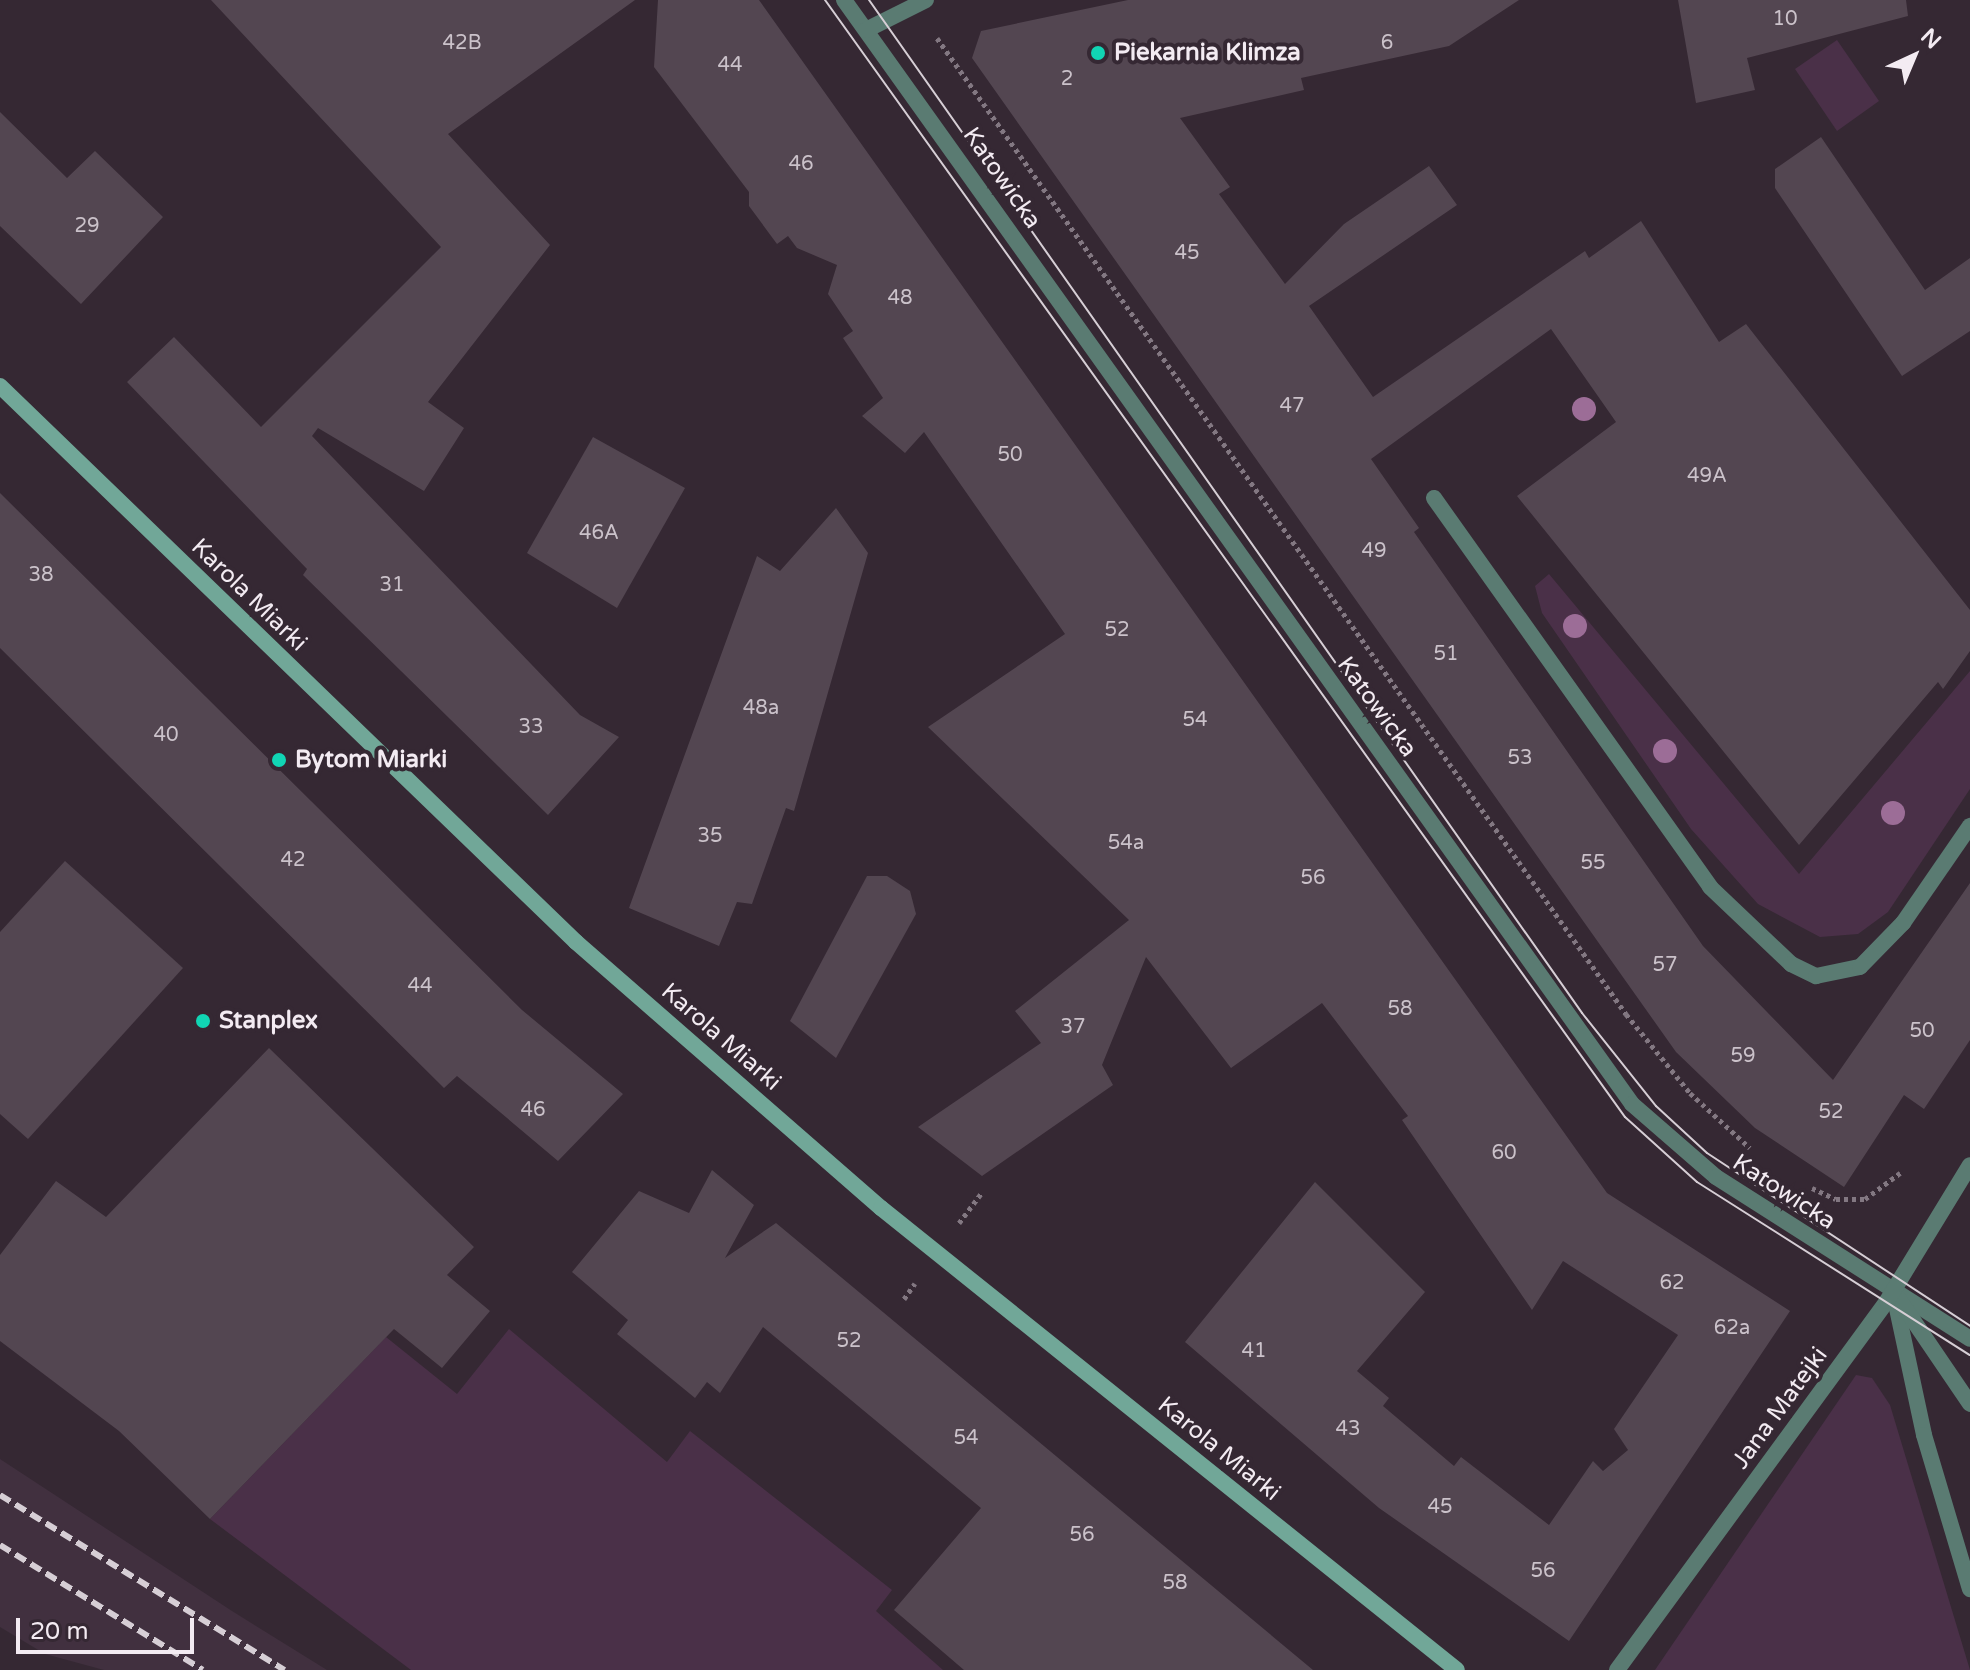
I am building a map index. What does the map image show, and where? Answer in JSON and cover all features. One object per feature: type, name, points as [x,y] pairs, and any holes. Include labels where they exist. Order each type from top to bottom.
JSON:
[{"type":"main road","name":"Karola Miarki","points":[[0,386],[576,942],[881,1208],[1457,1670]]},
{"type":"street","name":"Katowicka","points":[[844,0],[1632,1104],[1716,1177],[1970,1339]]},
{"type":"street","points":[[866,30],[926,0]]},
{"type":"street","points":[[1434,498],[1710,887],[1791,964],[1816,976],[1860,967],[1903,923],[1970,826]]},
{"type":"street","name":"Jana Matejki","points":[[1617,1670],[1893,1290],[1970,1165]]},
{"type":"street","points":[[1893,1290],[1970,1404]]},
{"type":"street","points":[[1893,1290],[1924,1435],[1970,1589]]},
{"type":"path","points":[[928,25],[1626,1014],[1690,1093],[1756,1152]]},
{"type":"path","points":[[1795,1179],[1836,1199],[1865,1199],[1900,1173]]},
{"type":"shaded area","points":[[1837,40],[1879,101],[1837,131],[1795,69]]},
{"type":"shaded area","points":[[1549,574],[1799,874],[1970,671],[1970,789],[1888,912],[1858,934],[1820,937],[1758,904],[1691,829],[1542,613],[1535,586]]},
{"type":"shaded area","points":[[509,1329],[667,1462],[690,1431],[892,1590],[876,1611],[943,1670],[411,1670],[210,1519],[386,1337],[457,1394]]},
{"type":"shaded area","points":[[1856,1375],[1872,1378],[1890,1405],[1970,1670],[1655,1670]]},
{"type":"shaded area","points":[[0,1459],[327,1670],[104,1670],[45,1654],[0,1627]]},
{"type":"building","points":[[211,0],[635,0],[448,134],[550,245],[428,402],[464,428],[424,491],[318,428],[312,436],[580,715],[619,737],[548,815],[303,575],[307,569],[127,382],[174,337],[261,427],[441,247]]},
{"type":"building","points":[[658,0],[759,0],[1607,1193],[1790,1311],[1569,1641],[1379,1508],[1185,1342],[1315,1182],[1425,1292],[1357,1371],[1389,1398],[1383,1406],[1454,1466],[1461,1457],[1549,1525],[1593,1461],[1603,1471],[1628,1450],[1614,1429],[1678,1335],[1563,1261],[1532,1310],[1402,1120],[1408,1116],[1322,1003],[1231,1068],[1146,957],[1102,1065],[1113,1085],[982,1176],[918,1127],[1041,1043],[1015,1011],[1129,920],[928,727],[1065,634],[924,432],[905,453],[862,416],[883,398],[843,338],[853,331],[828,294],[837,265],[797,248],[788,236],[777,244],[749,206],[749,192],[654,67]]},
{"type":"building","points":[[1128,0],[1519,0],[1449,46],[1301,78],[1304,90],[1180,118],[1230,187],[1219,194],[1285,284],[1344,224],[1429,166],[1457,205],[1309,306],[1373,397],[1585,251],[1589,258],[1641,221],[1719,342],[1746,324],[1970,610],[1970,651],[1943,689],[1938,682],[1799,845],[1517,496],[1616,422],[1551,329],[1371,459],[1419,528],[1414,532],[1703,946],[1833,1080],[1970,883],[1970,1040],[1924,1109],[1904,1095],[1844,1187],[1755,1128],[1676,1052],[972,58],[981,31]]},
{"type":"building","points":[[1678,0],[1906,0],[1908,16],[1747,58],[1755,90],[1696,103]]},
{"type":"building","points":[[0,112],[67,178],[95,151],[163,217],[81,304],[0,226]]},
{"type":"building","points":[[1821,137],[1925,290],[1970,258],[1970,331],[1902,376],[1775,188],[1775,169]]},
{"type":"building","points":[[593,437],[685,488],[617,608],[527,553]]},
{"type":"building","points":[[0,493],[522,1010],[623,1094],[558,1161],[457,1076],[444,1088],[0,648]]},
{"type":"building","points":[[836,508],[868,553],[794,811],[786,808],[752,904],[737,902],[719,946],[629,908],[757,556],[780,571]]},
{"type":"building","points":[[65,861],[183,968],[28,1139],[0,1114],[0,932]]},
{"type":"building","points":[[867,876],[887,876],[910,891],[916,914],[836,1058],[790,1021]]},
{"type":"building","points":[[269,1048],[474,1247],[447,1275],[490,1311],[442,1368],[394,1329],[210,1519],[119,1431],[0,1341],[0,1255],[56,1181],[106,1217]]},
{"type":"building","points":[[712,1170],[754,1205],[725,1258],[776,1223],[1313,1670],[964,1670],[894,1610],[981,1508],[763,1327],[720,1393],[707,1382],[695,1398],[617,1334],[628,1320],[572,1272],[639,1191],[689,1213]]},
{"type":"tram line","points":[[825,0],[1625,1117],[1697,1182],[1970,1355]]},
{"type":"tram line","points":[[869,0],[1582,1013],[1656,1106],[1707,1153],[1970,1326]]},
{"type":"railway","points":[[0,1495],[284,1670]]},
{"type":"railway","points":[[0,1545],[203,1670]]},
{"type":"place","name":"Piekarnia Klimza","points":[[1098,53]]},
{"type":"place","name":"Bytom Miarki","points":[[279,760]]},
{"type":"place","name":"Stanplex","points":[[203,1021]]}]
